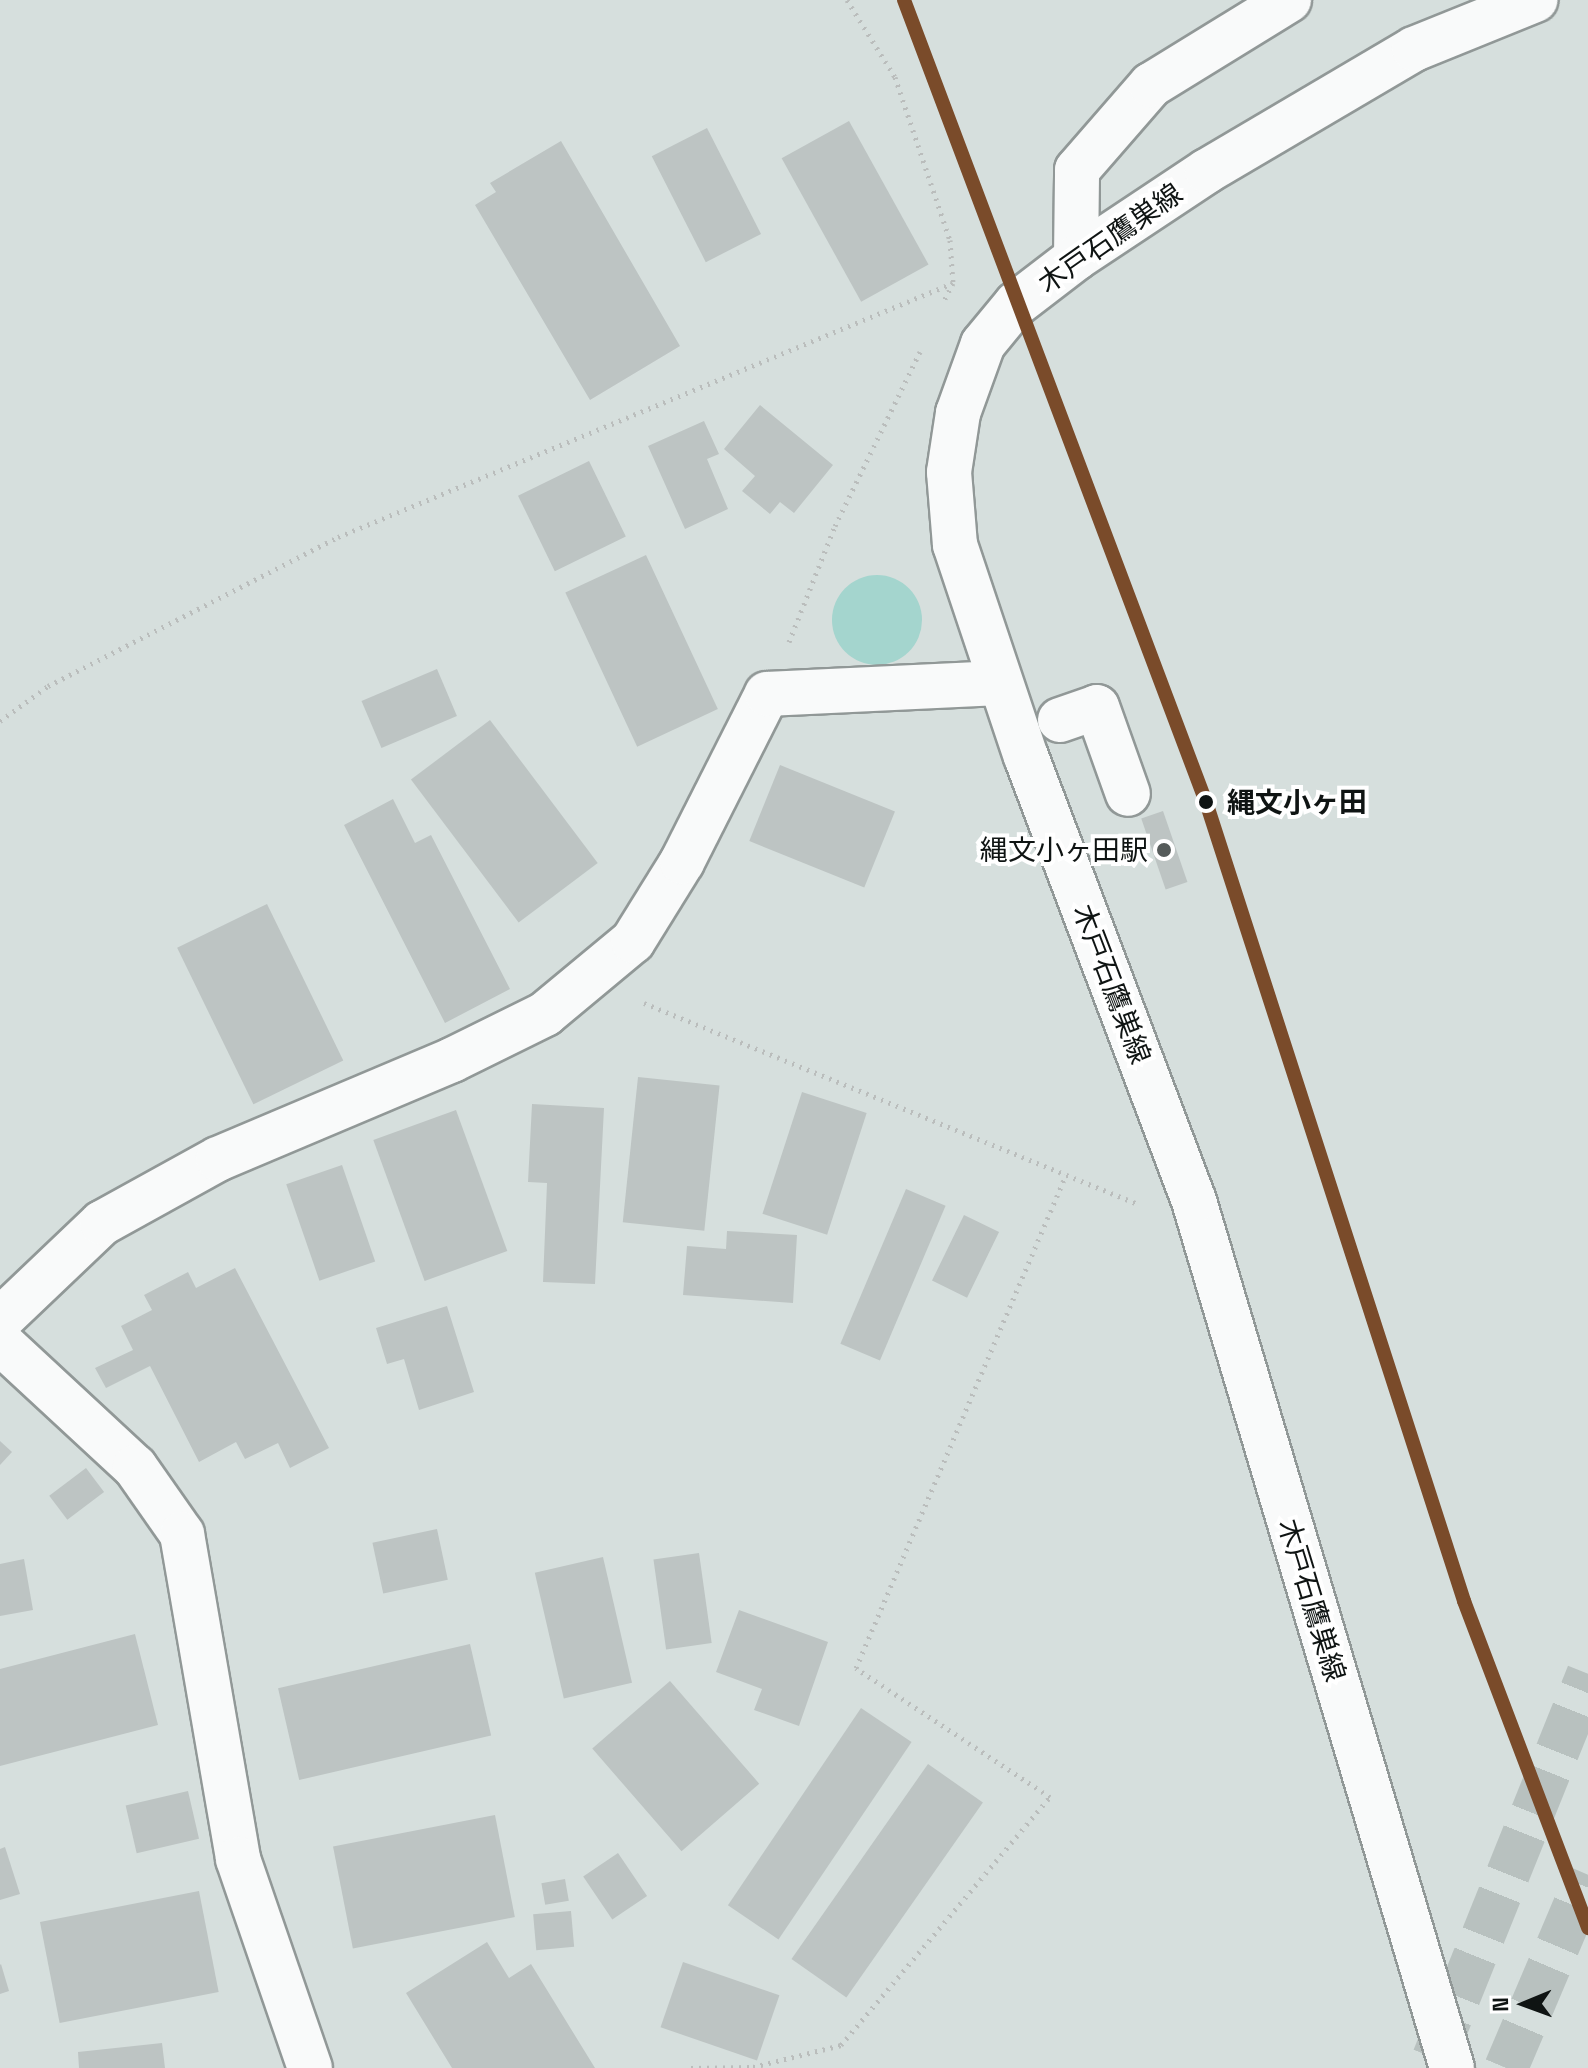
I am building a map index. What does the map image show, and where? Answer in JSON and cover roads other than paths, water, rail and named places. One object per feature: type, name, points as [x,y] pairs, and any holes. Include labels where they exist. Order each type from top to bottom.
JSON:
[{"type":"street","points":[[1076,258],[1077,170],[1151,85],[1289,0]]},
{"type":"street","name":"木戸石鷹巣線","points":[[1452,2068],[1194,1201],[999,683],[955,545],[949,472],[958,413],[983,344],[1016,304],[1076,258],[1207,171],[1414,49],[1535,0]]},
{"type":"street","points":[[0,1320],[102,1223],[218,1159],[452,1060],[545,1014],[641,928],[682,862],[767,694],[999,683]]},
{"type":"street","points":[[1060,720],[1097,707],[1128,794]]},
{"type":"street","points":[[0,1342],[135,1467],[182,1534],[238,1859],[310,2068]]},
{"type":"tunnel","points":[[1434,2058],[1588,1674]]},
{"type":"tunnel","points":[[1506,2068],[1588,1875]]},
{"type":"place","name":"縄文小ヶ田","points":[[1206,802]]},
{"type":"place","name":"縄文小ヶ田駅","points":[[1164,850]]}]
